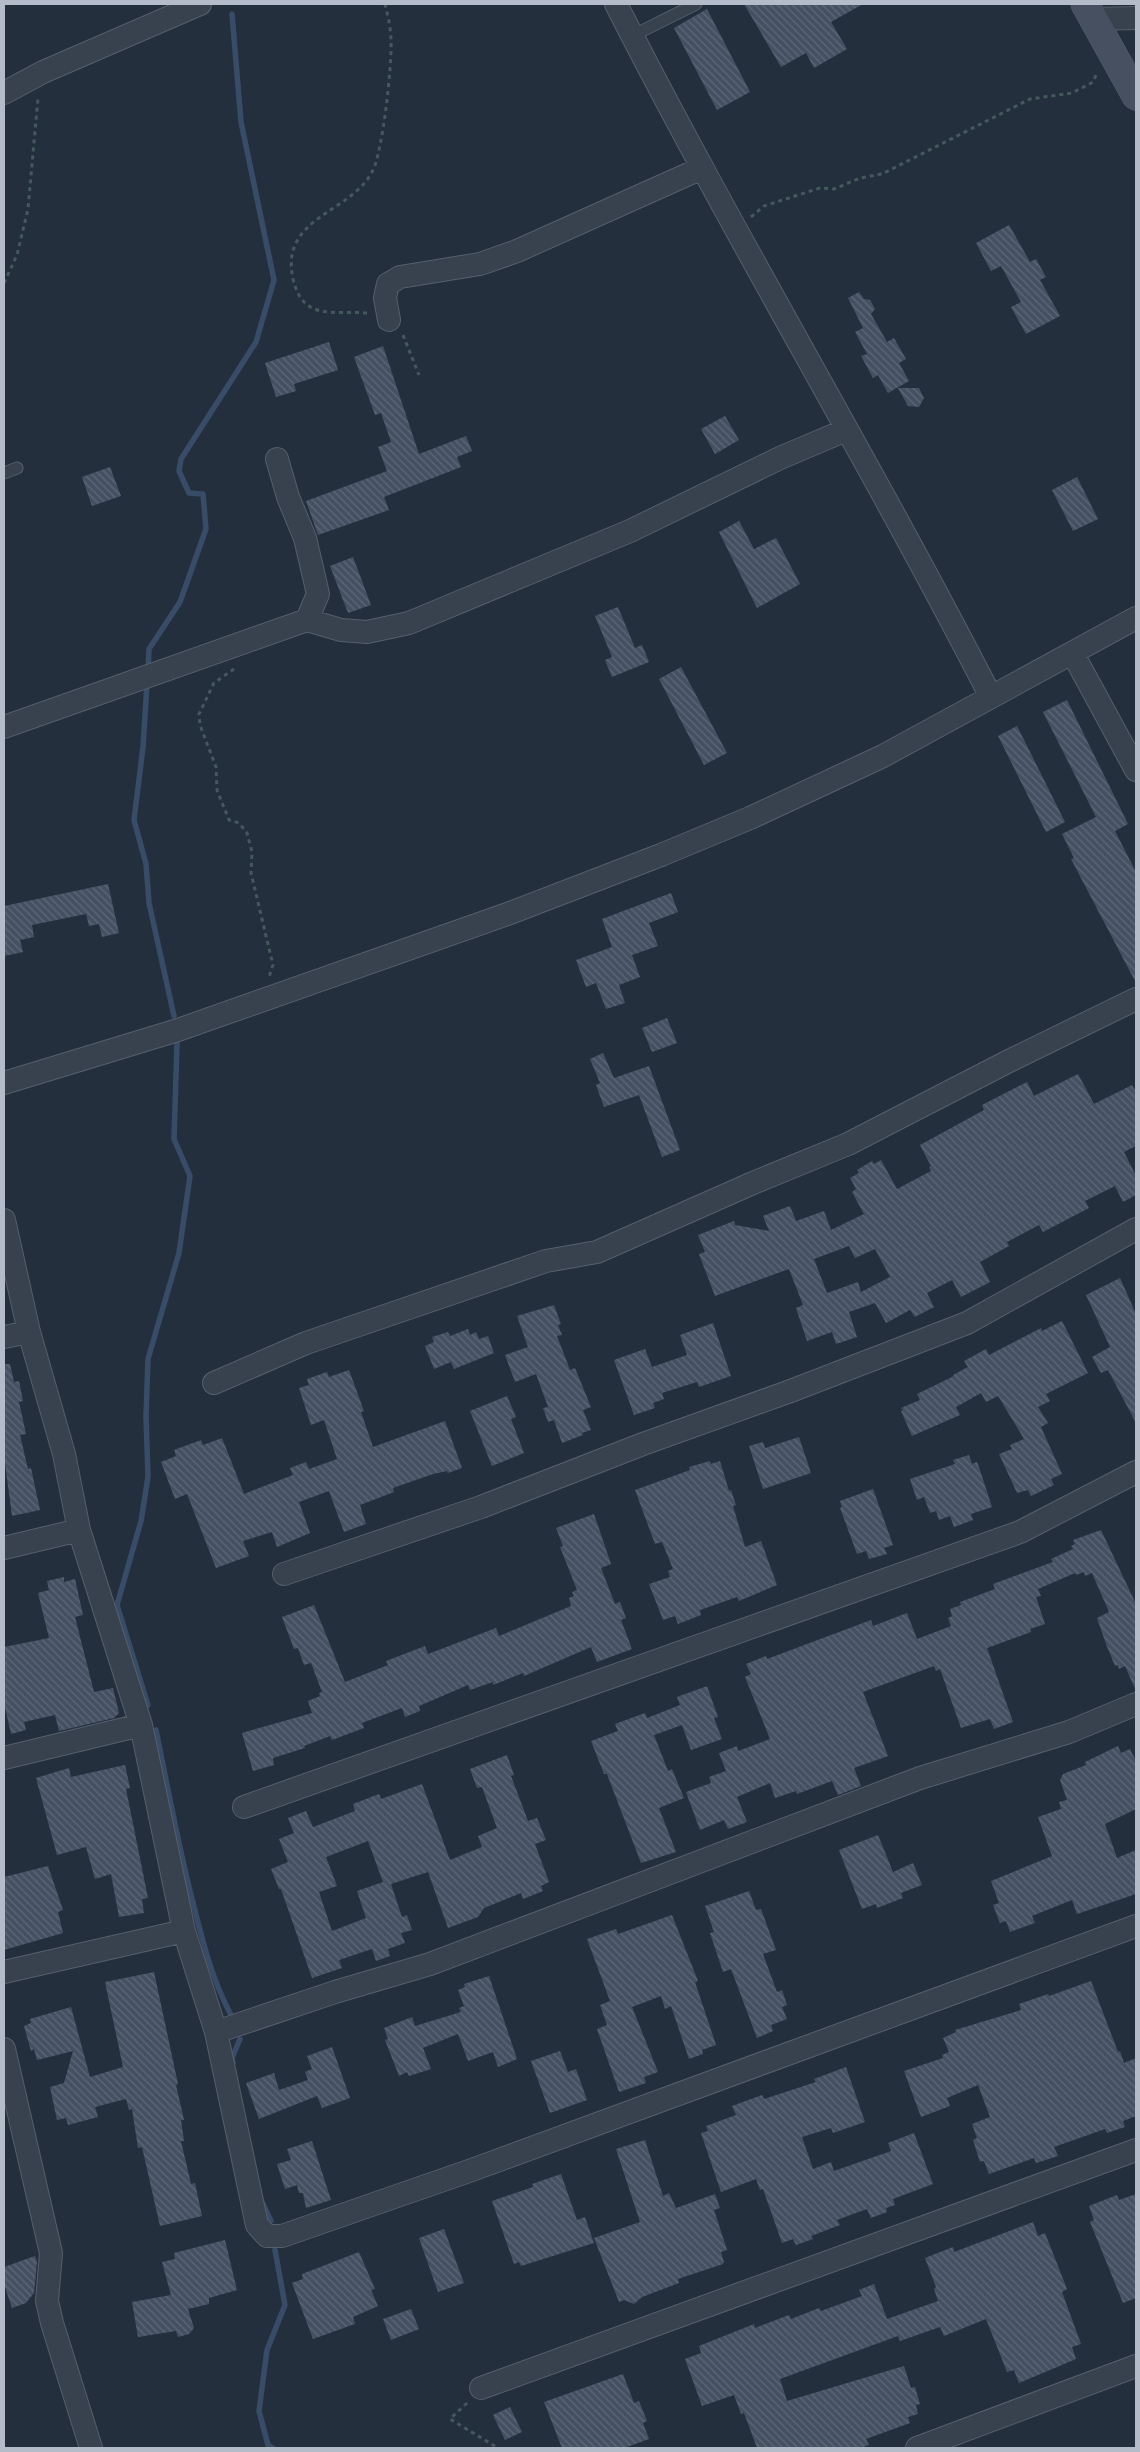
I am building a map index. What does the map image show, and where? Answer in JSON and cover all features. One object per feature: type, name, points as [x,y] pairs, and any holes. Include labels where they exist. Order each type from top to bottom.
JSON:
[{"type":"main road","points":[[1089,11],[1136,96]]},
{"type":"street","points":[[4,93],[43,72],[200,4]]},
{"type":"street","points":[[616,4],[736,231],[897,520],[991,697]]},
{"type":"street","points":[[1089,11],[1136,18]]},
{"type":"street","points":[[389,320],[385,298],[388,284],[400,278],[480,264],[517,251],[702,168]]},
{"type":"street","points":[[4,727],[307,620],[341,630],[367,632],[408,623],[630,531],[780,458],[846,430]]},
{"type":"street","points":[[277,459],[288,497],[305,538],[318,594],[307,620]]},
{"type":"street","points":[[4,1083],[178,1030],[510,913],[715,832],[883,756],[1136,618]]},
{"type":"street","points":[[1073,654],[1136,770]]},
{"type":"street","points":[[214,1383],[306,1343],[527,1267],[546,1261],[597,1252],[753,1183],[848,1144],[1008,1061],[1136,999]]},
{"type":"street","points":[[4,1220],[29,1332],[64,1454],[79,1530],[141,1725],[184,1931],[216,2032],[256,2225],[267,2236],[282,2236],[498,2161],[1136,1926]]},
{"type":"street","points":[[284,1574],[481,1508],[642,1444],[788,1392],[967,1323],[1136,1229]]},
{"type":"street","points":[[4,1337],[29,1332]]},
{"type":"street","points":[[244,1807],[1020,1532],[1136,1472]]},
{"type":"street","points":[[4,1548],[79,1530]]},
{"type":"street","points":[[216,2032],[335,1992],[430,1964],[920,1778],[1069,1732],[1136,1704]]},
{"type":"street","points":[[4,1758],[141,1725]]},
{"type":"street","points":[[4,1972],[184,1931]]},
{"type":"street","points":[[4,2048],[51,2252],[47,2301],[52,2323],[91,2448]]},
{"type":"street","points":[[481,2388],[1136,2150]]},
{"type":"street","points":[[917,2448],[1136,2366]]},
{"type":"lane","points":[[632,36],[696,4]]},
{"type":"lane","points":[[4,473],[17,468]]},
{"type":"path","points":[[386,4],[391,43],[379,151],[373,170],[355,192],[304,230],[293,253],[291,266],[298,293],[307,305],[317,311],[327,314],[374,314],[389,320],[405,338],[419,376]]},
{"type":"path","points":[[4,282],[17,255],[28,210],[33,146],[43,72]]},
{"type":"path","points":[[736,231],[764,206],[820,188],[834,189],[860,178],[882,174],[1030,100],[1072,93],[1092,82],[1096,75]]},
{"type":"path","points":[[236,668],[214,683],[199,714],[200,725],[216,767],[217,790],[229,820],[239,823],[247,833],[252,852],[252,873],[273,965],[269,976],[272,997]]},
{"type":"path","points":[[481,2388],[450,2419],[498,2448]]},
{"type":"building","points":[[744,4],[863,4],[831,22],[847,49],[814,68],[806,53],[781,67]]},
{"type":"building","points":[[707,9],[750,92],[717,110],[674,28]]},
{"type":"building","points":[[1009,225],[1030,262],[1036,259],[1046,277],[1040,280],[1060,316],[1026,334],[1011,307],[1021,302],[1001,266],[991,271],[976,243]]},
{"type":"building","points":[[859,292],[864,299],[870,300],[875,309],[871,314],[887,342],[894,338],[906,359],[899,363],[909,381],[888,393],[878,375],[873,378],[861,356],[867,354],[855,332],[863,328],[848,298]]},
{"type":"building","points":[[329,342],[338,370],[294,384],[296,391],[276,397],[265,363]]},
{"type":"building","points":[[383,346],[419,454],[466,436],[472,451],[457,457],[461,467],[384,497],[389,510],[318,535],[306,501],[387,471],[378,447],[391,442],[381,413],[375,415],[354,357]]},
{"type":"building","points":[[898,388],[919,388],[924,398],[919,407],[908,406]]},
{"type":"building","points":[[725,416],[739,440],[715,454],[701,429]]},
{"type":"building","points":[[110,467],[121,496],[92,506],[82,477]]},
{"type":"building","points":[[1077,477],[1098,519],[1073,531],[1052,490]]},
{"type":"building","points":[[739,521],[754,549],[776,538],[800,584],[757,608],[719,532]]},
{"type":"building","points":[[353,557],[371,605],[348,613],[330,566]]},
{"type":"building","points":[[618,607],[635,648],[642,645],[649,662],[612,677],[605,660],[612,657],[595,616]]},
{"type":"building","points":[[681,667],[727,753],[704,765],[659,679]]},
{"type":"building","points":[[1067,700],[1128,824],[1115,831],[1136,872],[1136,983],[1071,859],[1074,858],[1062,834],[1096,817],[1043,712]]},
{"type":"building","points":[[1017,726],[1065,822],[1046,832],[998,736]]},
{"type":"building","points":[[108,884],[119,933],[102,937],[99,924],[89,926],[86,914],[32,925],[34,937],[20,940],[23,952],[4,956],[4,906]]},
{"type":"building","points":[[671,893],[678,912],[649,923],[658,946],[632,955],[640,977],[619,985],[625,1003],[606,1009],[596,983],[586,987],[576,960],[612,947],[602,919]]},
{"type":"building","points":[[667,1018],[677,1043],[652,1052],[642,1028]]},
{"type":"building","points":[[603,1053],[614,1078],[649,1066],[680,1150],[662,1157],[639,1095],[604,1107],[596,1085],[600,1083],[590,1059]]},
{"type":"building","points":[[1078,1074],[1094,1104],[1132,1085],[1136,1092],[1136,1146],[1124,1152],[1136,1176],[1136,1195],[1123,1202],[1115,1186],[1085,1201],[1089,1208],[1043,1232],[1039,1225],[1007,1242],[1009,1246],[980,1262],[990,1282],[961,1297],[952,1280],[927,1293],[934,1307],[915,1317],[910,1310],[886,1323],[875,1303],[849,1312],[857,1337],[836,1344],[832,1332],[807,1341],[796,1308],[803,1305],[789,1269],[715,1296],[699,1254],[705,1252],[698,1235],[734,1221],[735,1225],[769,1231],[763,1216],[790,1206],[796,1221],[824,1211],[831,1230],[864,1214],[852,1192],[856,1189],[850,1178],[859,1173],[857,1170],[872,1161],[874,1164],[881,1160],[897,1189],[931,1171],[929,1167],[931,1166],[920,1145],[984,1110],[982,1105],[1027,1082],[1034,1096]],"holes":[[[849,1246],[855,1258],[875,1249],[890,1277],[861,1292],[858,1282],[827,1293],[814,1259]]]},
{"type":"building","points":[[1120,1278],[1136,1314],[1136,1423],[1108,1370],[1101,1373],[1092,1357],[1110,1347],[1086,1295]]},
{"type":"building","points":[[554,1305],[561,1324],[558,1325],[562,1335],[557,1336],[570,1370],[575,1368],[591,1407],[583,1410],[591,1430],[562,1443],[554,1420],[548,1422],[543,1408],[548,1407],[536,1374],[515,1382],[505,1355],[528,1347],[517,1316]]},
{"type":"building","points":[[1062,1321],[1088,1373],[1046,1394],[1050,1401],[1038,1407],[1048,1423],[1041,1427],[1062,1474],[1051,1479],[1054,1485],[1031,1496],[1028,1490],[1017,1493],[999,1454],[1012,1449],[1010,1445],[1024,1439],[998,1396],[986,1402],[981,1393],[956,1407],[960,1415],[912,1436],[901,1408],[920,1400],[917,1394],[968,1367],[964,1361],[986,1349],[989,1355],[1041,1328],[1042,1331]]},
{"type":"building","points":[[713,1323],[731,1376],[699,1387],[697,1382],[662,1393],[664,1399],[653,1403],[655,1408],[634,1415],[614,1360],[645,1349],[652,1367],[687,1355],[680,1335]]},
{"type":"building","points":[[468,1329],[470,1335],[476,1332],[479,1339],[488,1336],[494,1353],[454,1369],[451,1362],[434,1369],[425,1346],[434,1342],[432,1337],[448,1332],[450,1336]]},
{"type":"building","points":[[4,1364],[10,1364],[14,1382],[19,1381],[23,1401],[19,1402],[26,1434],[20,1435],[28,1469],[31,1468],[40,1510],[12,1516],[4,1456]]},
{"type":"building","points":[[349,1370],[364,1411],[361,1412],[373,1447],[445,1421],[462,1468],[448,1473],[447,1471],[433,1474],[393,1488],[394,1492],[360,1505],[366,1524],[344,1532],[329,1491],[299,1502],[310,1533],[277,1547],[272,1532],[243,1541],[249,1556],[216,1568],[187,1494],[175,1499],[161,1462],[176,1456],[174,1450],[201,1440],[203,1445],[222,1438],[244,1494],[293,1475],[290,1468],[306,1462],[309,1469],[337,1459],[324,1420],[311,1425],[299,1388],[309,1385],[307,1379],[327,1372],[329,1377]]},
{"type":"building","points":[[507,1396],[516,1417],[511,1419],[524,1453],[492,1466],[470,1411]]},
{"type":"building","points":[[799,1437],[811,1473],[763,1489],[749,1446],[763,1442],[765,1448]]},
{"type":"building","points":[[969,1455],[972,1464],[977,1462],[978,1464],[992,1507],[971,1514],[973,1520],[954,1527],[950,1516],[939,1520],[936,1511],[930,1513],[924,1497],[917,1500],[910,1479],[955,1464],[953,1460]]},
{"type":"building","points":[[710,1461],[711,1464],[720,1461],[729,1491],[731,1490],[736,1505],[733,1506],[745,1547],[761,1541],[777,1585],[739,1601],[737,1597],[700,1610],[701,1615],[678,1624],[675,1616],[663,1620],[649,1584],[670,1577],[668,1571],[673,1569],[662,1542],[655,1544],[635,1490],[690,1470],[689,1467]]},
{"type":"building","points":[[873,1489],[893,1545],[884,1548],[887,1554],[869,1559],[866,1551],[857,1554],[840,1508],[842,1507],[840,1501]]},
{"type":"building","points":[[594,1514],[611,1564],[601,1568],[615,1604],[620,1602],[626,1618],[621,1620],[632,1649],[597,1662],[591,1647],[524,1676],[523,1673],[493,1685],[493,1682],[470,1690],[468,1685],[419,1706],[420,1711],[405,1717],[402,1708],[362,1723],[364,1728],[332,1740],[330,1736],[304,1746],[305,1748],[273,1758],[274,1765],[253,1771],[242,1733],[312,1713],[308,1701],[320,1696],[319,1693],[322,1692],[311,1663],[304,1665],[298,1648],[294,1649],[282,1617],[314,1605],[345,1682],[388,1665],[386,1661],[425,1646],[428,1654],[496,1628],[499,1636],[571,1606],[569,1598],[574,1596],[572,1592],[577,1590],[560,1547],[563,1546],[556,1528]]},
{"type":"building","points":[[1101,1530],[1136,1604],[1136,1691],[1125,1666],[1119,1669],[1118,1665],[1115,1666],[1106,1644],[1097,1618],[1109,1612],[1092,1573],[1085,1576],[1084,1572],[1076,1575],[1075,1573],[1038,1589],[1041,1596],[1036,1597],[1045,1624],[1030,1629],[1031,1632],[987,1648],[1013,1722],[994,1729],[990,1719],[961,1728],[940,1669],[936,1671],[934,1666],[863,1692],[888,1756],[854,1768],[861,1786],[838,1795],[832,1781],[797,1794],[796,1791],[775,1798],[770,1783],[737,1797],[747,1822],[728,1829],[724,1820],[700,1830],[686,1792],[711,1783],[709,1777],[726,1771],[719,1753],[737,1746],[738,1751],[770,1739],[745,1677],[751,1674],[746,1664],[766,1656],[767,1659],[871,1620],[873,1626],[907,1613],[917,1639],[951,1626],[948,1618],[952,1616],[950,1609],[961,1605],[960,1602],[995,1589],[993,1584],[1053,1562],[1051,1559],[1073,1549],[1071,1546],[1075,1544],[1073,1540]]},
{"type":"building","points":[[64,1577],[64,1582],[75,1579],[83,1615],[75,1617],[94,1692],[113,1688],[119,1713],[114,1718],[59,1731],[55,1715],[24,1722],[26,1730],[11,1734],[4,1703],[4,1647],[49,1638],[38,1593],[49,1590],[47,1581]]},
{"type":"building","points":[[707,1686],[718,1717],[714,1718],[722,1739],[691,1750],[682,1725],[654,1735],[668,1771],[672,1769],[684,1798],[659,1808],[676,1852],[641,1863],[607,1774],[604,1774],[591,1741],[618,1731],[615,1724],[645,1713],[647,1718],[680,1705],[677,1697]]},
{"type":"building","points":[[1118,1746],[1121,1753],[1130,1749],[1136,1761],[1136,1809],[1105,1824],[1117,1858],[1136,1850],[1136,1894],[1077,1914],[1072,1900],[1032,1916],[1035,1923],[1010,1932],[1006,1921],[1000,1923],[993,1905],[999,1903],[991,1881],[1052,1856],[1038,1817],[1061,1809],[1059,1802],[1067,1800],[1060,1780],[1063,1774],[1086,1765],[1085,1762]]},
{"type":"building","points":[[507,1755],[514,1775],[511,1776],[528,1821],[537,1818],[546,1840],[535,1844],[549,1882],[541,1886],[543,1891],[523,1899],[521,1893],[484,1908],[478,1917],[448,1928],[428,1872],[391,1884],[402,1917],[407,1915],[412,1930],[401,1933],[405,1943],[388,1949],[390,1956],[376,1961],[372,1949],[339,1960],[342,1968],[312,1978],[281,1889],[279,1889],[271,1869],[288,1862],[279,1839],[294,1833],[288,1818],[306,1811],[313,1827],[355,1811],[353,1804],[379,1794],[381,1799],[422,1784],[450,1860],[482,1847],[478,1836],[497,1828],[482,1787],[477,1788],[470,1769]],"holes":[[[368,1841],[383,1882],[357,1891],[366,1918],[332,1931],[319,1892],[337,1886],[326,1857]]]},
{"type":"building","points":[[125,1765],[130,1788],[126,1789],[148,1898],[142,1899],[144,1913],[119,1917],[111,1874],[95,1879],[86,1847],[57,1855],[36,1778],[69,1768],[71,1777]]},
{"type":"building","points":[[878,1835],[893,1872],[913,1863],[922,1885],[901,1893],[903,1898],[877,1908],[876,1904],[862,1909],[839,1850]]},
{"type":"building","points":[[48,1866],[63,1910],[58,1912],[63,1933],[4,1950],[4,1877]]},
{"type":"building","points":[[749,1891],[756,1910],[761,1909],[776,1950],[763,1954],[777,1992],[782,1990],[787,2005],[782,2007],[787,2019],[771,2025],[773,2031],[757,2038],[731,1969],[723,1972],[710,1933],[714,1932],[705,1906]]},
{"type":"building","points":[[672,1915],[698,1981],[695,1982],[716,2045],[702,2050],[703,2054],[689,2059],[671,2006],[665,2009],[661,1996],[632,2007],[658,2072],[644,2077],[646,2083],[619,2092],[597,2029],[607,2025],[600,2005],[610,2001],[587,1939],[616,1929],[618,1934]]},
{"type":"building","points":[[154,1972],[184,2120],[181,2120],[184,2141],[181,2141],[191,2184],[195,2183],[202,2216],[160,2226],[142,2147],[138,2148],[132,2109],[129,2110],[126,2099],[95,2107],[98,2117],[68,2125],[66,2118],[57,2120],[50,2087],[64,2083],[73,2051],[37,2060],[34,2049],[31,2051],[24,2026],[31,2023],[30,2019],[71,2007],[90,2077],[123,2067],[105,1982]]},
{"type":"building","points":[[489,1976],[517,2059],[498,2067],[493,2052],[468,2061],[458,2034],[423,2048],[431,2069],[409,2076],[407,2072],[399,2076],[385,2040],[388,2039],[384,2028],[412,2017],[415,2026],[461,2012],[459,2008],[464,2006],[458,1990],[465,1987],[464,1984]]},
{"type":"building","points":[[1091,1981],[1124,2063],[1136,2058],[1136,2116],[1123,2121],[1125,2127],[1107,2133],[1105,2129],[1054,2147],[1058,2156],[1036,2163],[1034,2158],[989,2174],[984,2161],[980,2162],[973,2140],[977,2138],[972,2124],[990,2117],[978,2085],[947,2098],[950,2106],[921,2117],[904,2071],[943,2058],[942,2055],[949,2052],[943,2038],[956,2032],[955,2030],[1021,2010],[1019,2004],[1048,1994],[1049,1996]]},
{"type":"building","points":[[332,2047],[350,2098],[322,2108],[317,2096],[259,2119],[246,2083],[274,2073],[279,2090],[308,2080],[305,2072],[312,2069],[307,2056]]},
{"type":"building","points":[[560,2051],[568,2072],[576,2069],[587,2100],[550,2113],[531,2061]]},
{"type":"building","points":[[846,2067],[865,2122],[833,2133],[831,2128],[802,2137],[813,2169],[831,2162],[834,2171],[891,2151],[888,2143],[914,2133],[933,2184],[893,2199],[895,2205],[886,2208],[887,2212],[871,2218],[867,2209],[837,2220],[840,2225],[811,2236],[813,2239],[796,2245],[793,2239],[782,2243],[763,2189],[760,2190],[756,2179],[721,2192],[701,2133],[708,2131],[706,2126],[736,2115],[732,2106],[762,2095],[764,2099],[816,2082],[814,2079]]},
{"type":"building","points":[[645,2140],[663,2196],[669,2193],[676,2208],[715,2194],[720,2208],[714,2210],[727,2250],[721,2252],[723,2264],[678,2279],[679,2283],[642,2297],[634,2304],[624,2300],[619,2302],[594,2238],[640,2222],[616,2149]]},
{"type":"building","points":[[312,2141],[331,2200],[306,2208],[303,2193],[299,2193],[297,2185],[285,2189],[277,2164],[291,2160],[287,2149]]},
{"type":"building","points":[[561,2174],[577,2220],[585,2217],[594,2243],[521,2266],[519,2262],[514,2264],[492,2201],[533,2187],[532,2184]]},
{"type":"building","points":[[1136,2194],[1136,2298],[1123,2303],[1090,2222],[1094,2220],[1089,2206],[1117,2195],[1119,2200]]},
{"type":"building","points":[[1033,2222],[1038,2236],[1045,2233],[1067,2289],[1062,2292],[1081,2344],[1072,2347],[1076,2359],[1019,2383],[1014,2370],[1007,2372],[986,2319],[944,2336],[940,2327],[900,2341],[898,2336],[780,2379],[787,2401],[904,2366],[911,2388],[915,2387],[920,2404],[916,2405],[918,2414],[908,2417],[910,2423],[866,2439],[869,2445],[860,2448],[757,2448],[744,2413],[741,2414],[734,2395],[702,2406],[685,2359],[701,2353],[699,2346],[754,2324],[755,2328],[789,2315],[791,2319],[819,2308],[821,2311],[862,2296],[859,2290],[874,2284],[887,2319],[938,2301],[934,2289],[936,2287],[925,2258],[953,2247],[954,2252]]},
{"type":"building","points":[[444,2229],[464,2283],[438,2292],[419,2238]]},
{"type":"building","points":[[225,2240],[237,2290],[209,2298],[209,2304],[188,2309],[194,2328],[189,2334],[178,2337],[176,2331],[138,2337],[132,2302],[171,2295],[162,2262],[175,2259],[174,2253]]},
{"type":"building","points":[[359,2252],[375,2289],[371,2290],[378,2306],[353,2317],[355,2324],[313,2339],[292,2283],[303,2279],[302,2274]]},
{"type":"building","points":[[35,2256],[37,2262],[34,2293],[26,2303],[12,2308],[4,2284],[4,2267]]},
{"type":"building","points":[[411,2309],[419,2329],[391,2340],[383,2319]]},
{"type":"building","points":[[623,2374],[634,2403],[639,2401],[647,2421],[643,2423],[649,2439],[624,2448],[562,2448],[544,2402]]},
{"type":"building","points":[[510,2407],[522,2432],[505,2440],[493,2415]]},
{"type":"waterway","points":[[148,671],[149,649],[180,602],[206,529],[203,494],[189,493],[179,471],[181,459],[256,342],[274,280],[241,122],[232,14]]},
{"type":"waterway","points":[[147,683],[143,747],[134,820],[146,864],[149,903],[174,1016]]},
{"type":"waterway","points":[[148,1705],[117,1605],[141,1521],[148,1477],[146,1416],[148,1359],[179,1253],[190,1176],[174,1139],[177,1043]]},
{"type":"waterway","points":[[156,1730],[198,1923],[217,1985],[231,2015]]},
{"type":"waterway","points":[[233,2063],[232,2058],[240,2039]]},
{"type":"waterway","points":[[262,2202],[271,2221]]},
{"type":"waterway","points":[[273,2448],[268,2445],[259,2411],[267,2350],[285,2305],[275,2250]]}]
